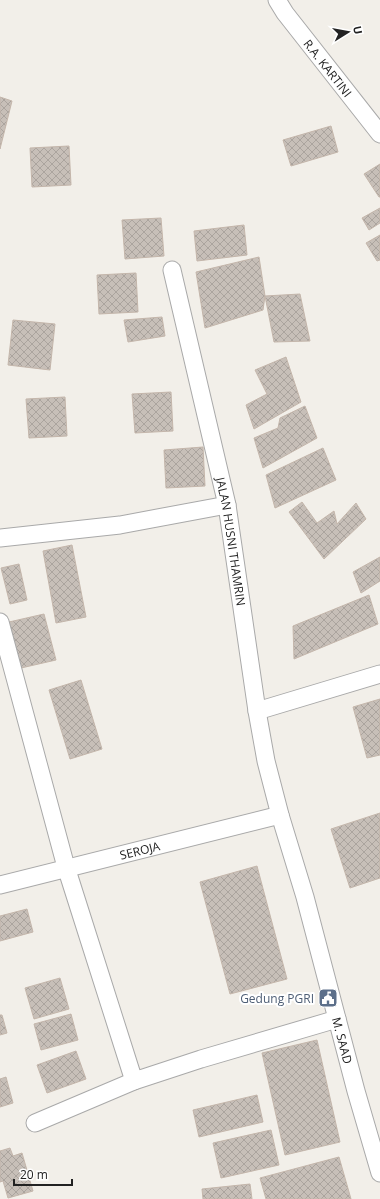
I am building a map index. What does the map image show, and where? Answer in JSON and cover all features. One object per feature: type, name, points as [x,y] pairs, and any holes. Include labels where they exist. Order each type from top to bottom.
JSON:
[{"type":"street","name":"R.A. KARTINI","points":[[277,0],[285,13],[380,134]]},
{"type":"street","name":"JALAN HUSNI THAMRIN","points":[[172,270],[227,505],[257,712],[266,761],[280,815]]},
{"type":"street","points":[[0,538],[120,525],[227,505]]},
{"type":"street","points":[[0,622],[66,867],[134,1081]]},
{"type":"street","points":[[257,712],[380,674]]},
{"type":"street","name":"SEROJA","points":[[0,884],[280,815]]},
{"type":"street","name":"M. SAAD","points":[[280,815],[305,897],[380,1173]]},
{"type":"street","points":[[35,1123],[134,1081],[201,1059],[337,1019]]},
{"type":"building","points":[[0,97],[12,101],[0,149]]},
{"type":"building","points":[[331,126],[338,152],[291,166],[283,140]]},
{"type":"building","points":[[69,146],[71,185],[32,187],[30,148]]},
{"type":"building","points":[[380,164],[380,197],[379,197],[364,174]]},
{"type":"building","points":[[380,208],[380,223],[369,230],[362,218]]},
{"type":"building","points":[[161,218],[164,256],[125,259],[122,220]]},
{"type":"building","points":[[244,225],[247,255],[197,261],[194,231]]},
{"type":"building","points":[[380,235],[380,260],[377,261],[366,243]]},
{"type":"building","points":[[259,257],[265,296],[263,310],[205,328],[196,272]]},
{"type":"building","points":[[136,273],[138,312],[99,314],[97,275]]},
{"type":"building","points":[[300,294],[310,341],[274,342],[265,296]]},
{"type":"building","points":[[162,317],[165,336],[128,342],[124,320]]},
{"type":"building","points":[[13,320],[55,324],[50,370],[8,365]]},
{"type":"building","points":[[286,357],[301,402],[254,429],[246,405],[267,394],[255,370]]},
{"type":"building","points":[[171,392],[173,431],[135,433],[132,394]]},
{"type":"building","points":[[65,397],[67,436],[29,438],[26,399]]},
{"type":"building","points":[[305,406],[317,438],[263,468],[254,438],[278,428],[280,418]]},
{"type":"building","points":[[203,447],[205,486],[166,488],[164,450]]},
{"type":"building","points":[[323,448],[336,480],[275,508],[266,475]]},
{"type":"building","points":[[302,502],[317,523],[334,511],[337,524],[356,503],[366,519],[324,559],[289,512]]},
{"type":"building","points":[[72,545],[86,617],[56,623],[43,551]]},
{"type":"building","points":[[380,557],[380,581],[361,593],[353,572]]},
{"type":"building","points":[[19,564],[27,600],[10,604],[1,568]]},
{"type":"building","points":[[369,595],[378,624],[294,659],[293,626]]},
{"type":"building","points":[[44,614],[56,660],[21,668],[9,622]]},
{"type":"building","points":[[81,680],[102,749],[70,759],[49,690]]},
{"type":"building","points":[[380,699],[380,755],[367,758],[353,707]]},
{"type":"building","points":[[380,813],[380,878],[350,888],[331,829]]},
{"type":"building","points":[[257,866],[287,979],[230,994],[200,882]]},
{"type":"building","points":[[27,909],[33,932],[0,941],[0,916]]},
{"type":"building","points":[[60,978],[69,1009],[34,1019],[25,988]]},
{"type":"building","points":[[71,1014],[78,1040],[41,1050],[34,1024]]},
{"type":"building","points":[[0,1015],[2,1015],[7,1033],[0,1035]]},
{"type":"building","points":[[317,1040],[340,1142],[285,1155],[262,1053]]},
{"type":"building","points":[[76,1051],[86,1079],[47,1093],[37,1065]]},
{"type":"building","points":[[6,1077],[13,1103],[0,1107],[0,1079]]},
{"type":"building","points":[[257,1095],[263,1122],[199,1137],[193,1110]]},
{"type":"building","points":[[271,1130],[279,1165],[221,1178],[213,1143]]},
{"type":"building","points":[[10,1148],[13,1156],[22,1153],[33,1191],[8,1198],[3,1181],[0,1182],[0,1151]]},
{"type":"building","points":[[339,1157],[351,1199],[266,1199],[260,1178]]},
{"type":"building","points":[[250,1184],[252,1199],[203,1199],[202,1189]]},
{"type":"place","name":"Gedung PGRI","points":[[328,998]]}]
